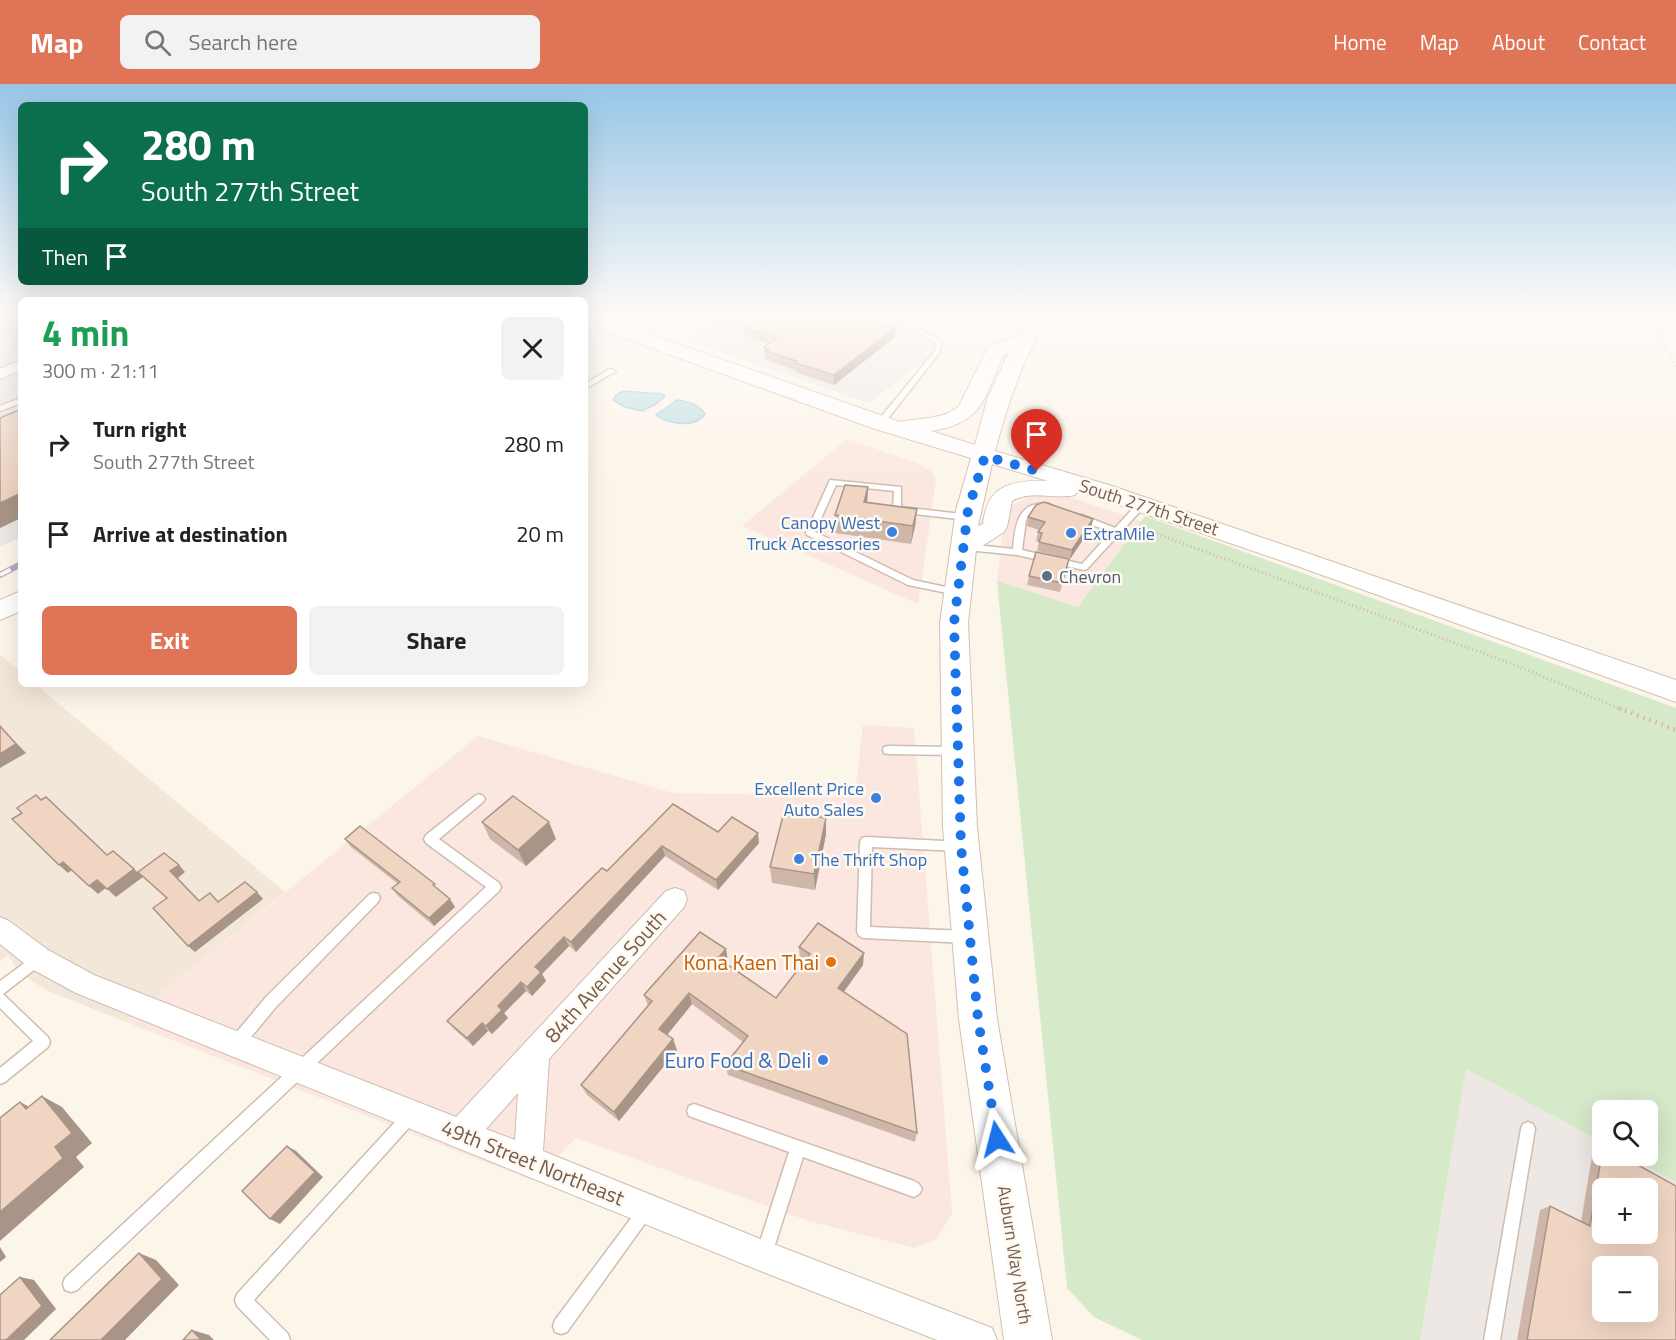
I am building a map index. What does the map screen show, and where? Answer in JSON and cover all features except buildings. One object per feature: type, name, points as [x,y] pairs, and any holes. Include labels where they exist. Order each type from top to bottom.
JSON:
[{"type":"main road","name":"South 277th Street","points":[[743,374],[1134,509],[1676,692]]},
{"type":"main road","points":[[889,425],[948,422],[963,414],[968,409],[984,374]]},
{"type":"main road","name":"Auburn Way North","points":[[1010,374],[998,400],[967,518],[954,623],[961,846],[978,1019],[1028,1340]]},
{"type":"main road","points":[[963,547],[995,527],[999,503],[1007,494],[1017,490],[1070,490],[1134,509]]},
{"type":"main road","points":[[0,611],[18,602]]},
{"type":"street","name":"84th Avenue South","points":[[461,1134],[675,899]]},
{"type":"street","name":"49th Street Northeast","points":[[0,929],[39,959],[85,984],[763,1256],[980,1340]]},
{"type":"street","name":"84th Avenue South","points":[[528,1160],[535,1053]]},
{"type":"lane","points":[[588,385],[608,374]]},
{"type":"lane","points":[[889,425],[923,374]]},
{"type":"lane","points":[[0,409],[18,401]]},
{"type":"lane","points":[[957,592],[911,583],[810,533],[833,482],[898,489],[897,509],[967,518]]},
{"type":"lane","points":[[1017,552],[1019,524],[1026,511],[1039,506],[1057,509]]},
{"type":"lane","points":[[963,547],[1017,552],[1084,567],[1118,532],[1134,509]]},
{"type":"lane","points":[[1067,513],[1118,532]]},
{"type":"lane","points":[[888,750],[957,751]]},
{"type":"lane","points":[[71,1284],[495,887],[430,839],[479,799]]},
{"type":"lane","points":[[961,846],[866,842],[863,932],[970,937]]},
{"type":"lane","points":[[235,1044],[271,1002],[374,898]]},
{"type":"lane","points":[[0,989],[39,959]]},
{"type":"lane","points":[[0,999],[43,1042],[0,1077]]},
{"type":"lane","points":[[694,1111],[914,1190]]},
{"type":"lane","points":[[282,1340],[243,1300],[412,1114]]},
{"type":"lane","points":[[1492,1340],[1528,1129]]},
{"type":"lane","points":[[763,1256],[798,1148]]},
{"type":"lane","points":[[561,1326],[648,1208]]},
{"type":"path","points":[[1134,509],[1515,664],[1595,699],[1676,730]]},
{"type":"shaded area","points":[[0,374],[18,374],[18,538],[0,547]]},
{"type":"shaded area","points":[[783,374],[907,374],[869,403]]},
{"type":"shaded area","points":[[847,439],[918,463],[932,472],[936,480],[918,604],[742,526]]},
{"type":"shaded area","points":[[1034,495],[1066,496],[1142,521],[1078,607],[997,581],[1004,516],[1010,506]]},
{"type":"shaded area","points":[[0,655],[18,670],[18,687],[39,687],[285,892],[126,1022],[46,990],[19,972],[8,955],[0,961]]},
{"type":"shaded area","points":[[863,725],[914,728],[952,1213],[936,1240],[914,1248],[806,1220],[576,1138],[534,1181],[126,1022],[478,736],[673,793],[855,796]]},
{"type":"shaded area","points":[[1466,1069],[1592,1137],[1592,1166],[1646,1166],[1676,1182],[1676,1340],[1420,1340]]},
{"type":"green space","points":[[1145,516],[1676,708],[1676,1182],[1646,1166],[1658,1166],[1658,1100],[1592,1100],[1592,1137],[1466,1069],[1420,1340],[1142,1340],[1094,1317],[1067,1288],[997,581],[1078,607]]},
{"type":"water","points":[[623,391],[665,396],[642,411],[625,407],[613,400]]},
{"type":"water","points":[[677,400],[700,408],[705,414],[695,422],[681,424],[667,421],[656,415]]},
{"type":"railway","points":[[0,575],[18,566]]},
{"type":"place","name":"Canopy West Truck Accessories","points":[[892,532]]},
{"type":"place","name":"ExtraMile","points":[[1071,533]]},
{"type":"place","name":"Chevron","points":[[1047,576]]},
{"type":"place","name":"Excellent Price Auto Sales","points":[[876,798]]},
{"type":"place","name":"The Thrift Shop","points":[[799,859]]},
{"type":"place","name":"Kona Kaen Thai","points":[[831,962]]},
{"type":"place","name":"Euro Food & Deli","points":[[823,1060]]},
{"type":"route","points":[[997,1139],[978,1019],[961,846],[954,623],[968,510],[985,456],[1037,471]]}]
